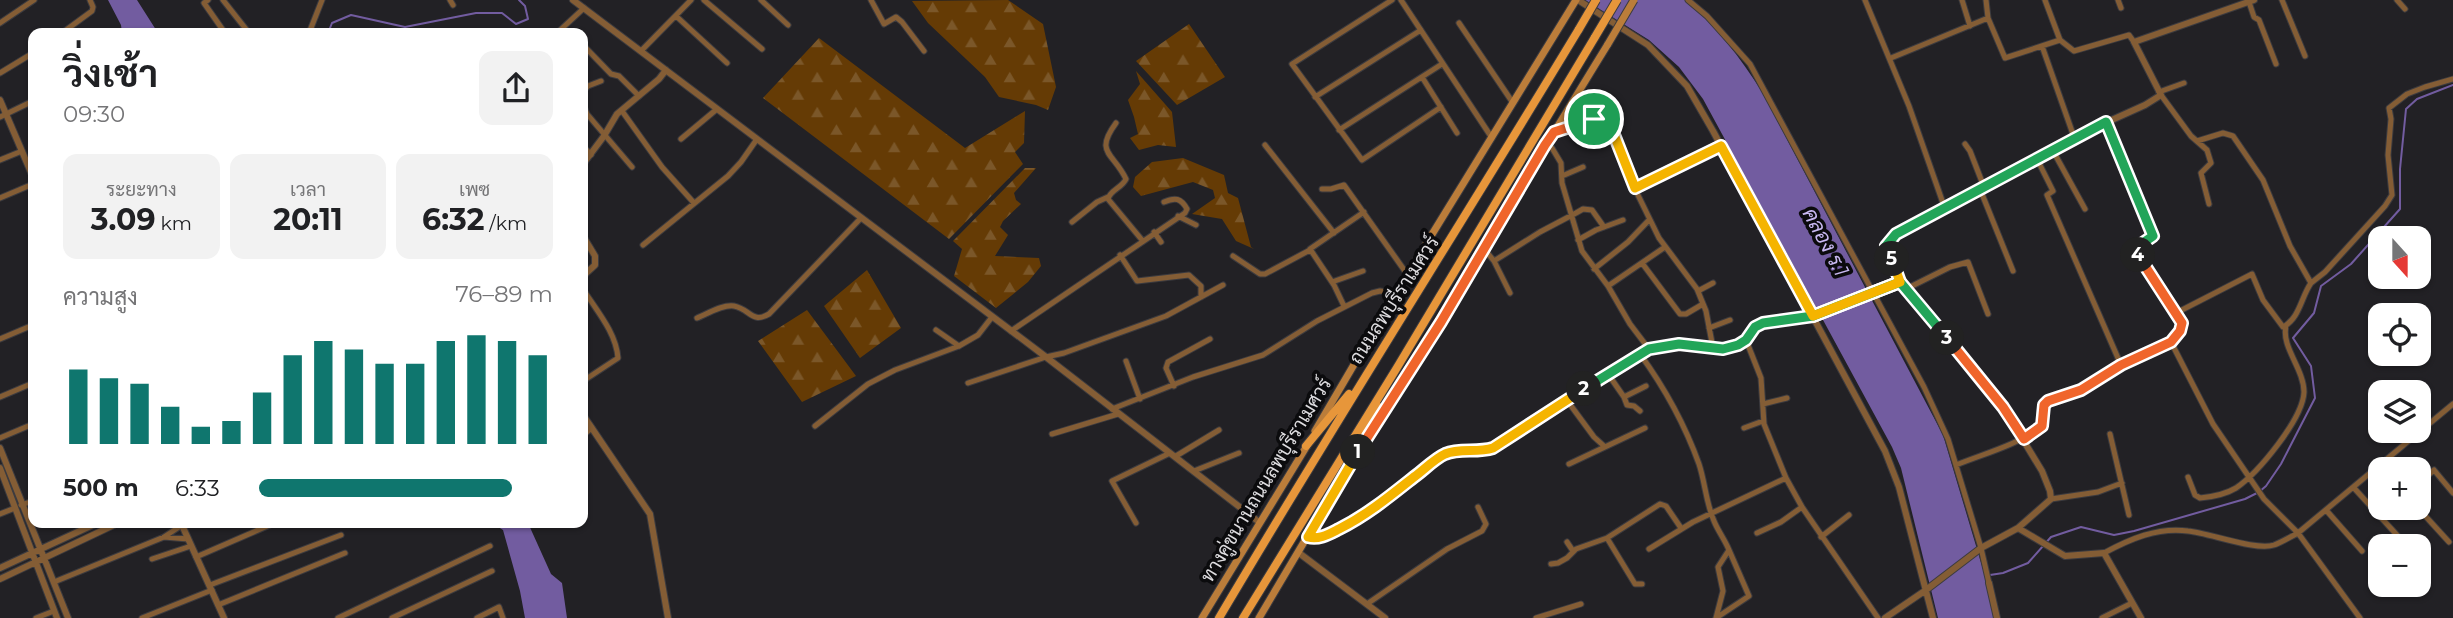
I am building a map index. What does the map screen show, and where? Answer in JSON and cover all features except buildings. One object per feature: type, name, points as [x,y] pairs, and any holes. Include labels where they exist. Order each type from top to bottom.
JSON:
[{"type":"main road","name":"ทางคู่ขนานถนนลพบุรีราเมศวร์","points":[[1202,618],[1307,446],[1407,274],[1577,0]]},
{"type":"main road","name":"ถนนลพบุรีราเมศวร์","points":[[1219,618],[1368,369],[1465,219],[1596,0]]},
{"type":"main road","name":"ถนนลพบุรีราเมศวร์","points":[[1243,618],[1398,366],[1617,0]]},
{"type":"main road","points":[[1261,617],[1352,461],[1485,250],[1545,145],[1634,0]]},
{"type":"main road","points":[[1465,219],[1480,228]]},
{"type":"main road","points":[[1352,461],[1398,366]]},
{"type":"main road","points":[[1307,446],[1368,369]]},
{"type":"street","points":[[0,23],[34,0]]},
{"type":"street","points":[[69,28],[89,14],[93,7],[90,0]]},
{"type":"street","points":[[208,0],[204,3],[222,28]]},
{"type":"street","points":[[223,0],[245,28]]},
{"type":"street","points":[[311,28],[322,0]]},
{"type":"street","points":[[573,0],[1046,357],[1259,522]]},
{"type":"street","points":[[641,51],[691,0]]},
{"type":"street","points":[[704,0],[762,49]]},
{"type":"street","points":[[761,0],[788,25]]},
{"type":"street","points":[[871,0],[884,24],[896,18],[902,22],[924,51]]},
{"type":"street","points":[[1392,0],[1292,64],[1362,160],[1441,107]]},
{"type":"street","points":[[1401,0],[1493,139]]},
{"type":"street","points":[[1577,0],[1648,45],[1687,86],[1885,451],[1899,487],[1933,618]]},
{"type":"street","points":[[1688,0],[1707,16],[1750,64],[1924,387],[1948,439],[1981,548],[1997,618]]},
{"type":"street","points":[[1865,0],[1891,58],[1944,206]]},
{"type":"street","points":[[1962,0],[1970,26]]},
{"type":"street","points":[[1986,0],[1988,18],[2005,58],[2060,40]]},
{"type":"street","points":[[2045,0],[2060,40],[2074,51],[2129,35],[2160,93],[2210,155],[2211,163],[2201,173],[2209,204]]},
{"type":"street","points":[[2119,0],[2121,8]]},
{"type":"street","points":[[2282,0],[2305,56]]},
{"type":"street","points":[[2397,0],[2405,9]]},
{"type":"street","points":[[2134,43],[2251,1],[2254,17],[2259,20],[2276,64]]},
{"type":"street","points":[[564,26],[584,8]]},
{"type":"street","points":[[676,16],[726,63]]},
{"type":"street","points":[[1891,58],[1988,18]]},
{"type":"street","points":[[1459,23],[1513,103]]},
{"type":"street","points":[[1315,97],[1421,30]]},
{"type":"street","points":[[2042,47],[2074,137]]},
{"type":"street","points":[[588,50],[611,74],[619,76],[639,96]]},
{"type":"street","points":[[0,73],[28,56]]},
{"type":"street","points":[[1339,130],[1442,64]]},
{"type":"street","points":[[588,158],[621,111],[666,70]]},
{"type":"street","points":[[1422,77],[1457,133]]},
{"type":"street","points":[[2188,477],[2195,495],[2200,498],[2235,488],[2249,477],[2287,433],[2297,416],[2304,394],[2302,377],[2284,335],[2286,326],[2304,302],[2311,283],[2325,272],[2392,195],[2388,155],[2391,119],[2389,108],[2407,94],[2453,79]]},
{"type":"street","points":[[588,87],[601,81]]},
{"type":"street","points":[[2051,499],[2042,471],[2024,439],[2003,407],[1900,282],[1886,246],[1896,234],[1944,206],[2074,137],[2145,105],[2160,93],[2184,83]]},
{"type":"street","points":[[0,100],[3,116],[28,165]]},
{"type":"street","points":[[3,116],[28,104]]},
{"type":"street","points":[[681,139],[717,109]]},
{"type":"street","points":[[621,111],[662,167],[694,203]]},
{"type":"street","points":[[588,115],[632,167]]},
{"type":"street","points":[[1554,132],[1594,119],[1606,121],[1611,127],[1649,220],[1665,247],[1698,291],[1713,348]]},
{"type":"street","points":[[1956,465],[1991,454],[2024,439],[2042,426],[2044,405],[2048,401],[2081,390],[2121,365],[2171,342],[2180,331],[2182,323],[2137,254],[2140,245],[2153,236],[2106,122]]},
{"type":"street","points":[[1072,222],[1125,182],[1125,176],[1105,148],[1104,142],[1116,123]]},
{"type":"street","points":[[2197,141],[2223,132],[2233,136],[2263,180],[2290,246],[2311,283]]},
{"type":"street","points":[[643,245],[728,176],[757,139]]},
{"type":"street","points":[[1965,144],[1970,151],[2014,271]]},
{"type":"street","points":[[1265,145],[1334,233]]},
{"type":"street","points":[[1545,145],[1552,148],[1559,158],[1571,216],[1582,251],[1649,349]]},
{"type":"street","points":[[1635,188],[1721,146]]},
{"type":"street","points":[[2052,149],[2085,209]]},
{"type":"street","points":[[0,160],[22,151]]},
{"type":"street","points":[[588,152],[591,155]]},
{"type":"street","points":[[2036,157],[2053,191],[2047,195],[2121,365]]},
{"type":"street","points":[[1120,168],[1128,166]]},
{"type":"street","points":[[1562,176],[1583,167]]},
{"type":"street","points":[[1322,189],[1344,185],[1407,274]]},
{"type":"street","points":[[0,198],[28,186]]},
{"type":"street","points":[[1108,197],[1142,240]]},
{"type":"street","points":[[1011,331],[1187,209],[1176,198],[1164,202]]},
{"type":"street","points":[[1494,261],[1583,209],[1592,210],[1604,227]]},
{"type":"street","points":[[1233,256],[1260,274],[1265,274],[1310,250],[1364,212]]},
{"type":"street","points":[[1178,216],[1196,225]]},
{"type":"street","points":[[697,318],[734,306],[752,318],[763,318],[861,218]]},
{"type":"street","points":[[1578,240],[1623,220]]},
{"type":"street","points":[[1594,269],[1628,242],[1649,220]]},
{"type":"street","points":[[1154,232],[1161,242]]},
{"type":"street","points":[[588,245],[595,257],[595,265],[588,271]]},
{"type":"street","points":[[1608,286],[1665,247]]},
{"type":"street","points":[[1310,250],[1332,282],[1344,306]]},
{"type":"street","points":[[1485,250],[1494,261],[1510,293]]},
{"type":"street","points":[[1120,255],[1138,281],[1189,275],[1201,286],[1201,297]]},
{"type":"street","points":[[1906,289],[1950,267],[1968,262],[1988,314]]},
{"type":"street","points":[[1642,263],[1680,314],[1686,314],[1703,304]]},
{"type":"street","points":[[1332,282],[1363,271]]},
{"type":"street","points":[[2176,313],[2252,274],[2269,309],[2283,327],[2286,326]]},
{"type":"street","points":[[1308,537],[1328,535],[1359,519],[1443,455],[1457,450],[1484,451],[1493,448],[1566,399],[1649,349],[1679,344],[1713,348],[1738,345],[1746,340],[1755,327],[1763,323],[1813,316],[1900,282]]},
{"type":"street","points":[[1698,291],[1713,283]]},
{"type":"street","points":[[968,383],[1064,353],[1166,316],[1223,285]]},
{"type":"street","points":[[1052,433],[1115,412],[1193,377],[1263,355],[1344,306],[1380,291],[1396,293]]},
{"type":"street","points":[[588,297],[608,327],[617,348],[618,358],[588,378]]},
{"type":"street","points":[[815,426],[869,384],[895,370],[959,346],[978,335],[992,317]]},
{"type":"street","points":[[1709,328],[1730,320]]},
{"type":"street","points":[[0,339],[28,327]]},
{"type":"street","points":[[936,330],[959,346]]},
{"type":"street","points":[[1174,386],[1166,368],[1168,362],[1210,340]]},
{"type":"street","points":[[1746,340],[1757,365],[1763,421],[1786,478],[1821,537],[1878,618]]},
{"type":"street","points":[[2171,342],[2213,424],[2264,499],[2298,533],[2360,618]]},
{"type":"street","points":[[1640,354],[1658,380],[1691,445],[1713,521],[1722,533],[1749,596],[1716,618]]},
{"type":"street","points":[[1126,361],[1140,399]]},
{"type":"street","points":[[1608,374],[1627,405],[1640,411]]},
{"type":"street","points":[[0,397],[28,385]]},
{"type":"street","points":[[1624,397],[1646,386]]},
{"type":"street","points":[[1763,404],[1787,398]]},
{"type":"street","points":[[1566,399],[1594,437],[1604,446]]},
{"type":"street","points":[[2393,457],[2453,404]]},
{"type":"street","points":[[1744,428],[1763,421]]},
{"type":"street","points":[[588,422],[650,514],[668,618]]},
{"type":"street","points":[[0,438],[28,426]]},
{"type":"street","points":[[588,431],[592,428]]},
{"type":"street","points":[[1569,464],[1645,428]]},
{"type":"street","points":[[1136,523],[1112,481],[1173,455],[1219,430]]},
{"type":"street","points":[[2110,434],[2129,515]]},
{"type":"street","points":[[0,448],[32,552],[55,614],[36,618]]},
{"type":"street","points":[[1194,471],[1239,453]]},
{"type":"street","points":[[0,468],[2,478],[28,526]]},
{"type":"street","points":[[2431,473],[2434,470],[2453,493]]},
{"type":"street","points":[[1649,549],[1681,528],[1786,478]]},
{"type":"street","points":[[2018,528],[2065,556],[2104,553],[2132,538],[2161,531],[2185,530],[2224,537],[2258,548],[2272,546],[2298,533],[2368,478]]},
{"type":"street","points":[[1885,618],[1981,548],[2018,528],[2051,499],[2098,492],[2122,483]]},
{"type":"street","points":[[2354,488],[2396,534]]},
{"type":"street","points":[[0,514],[28,502]]},
{"type":"street","points":[[1551,564],[1558,564],[1573,551],[1607,538],[1660,504],[1666,506],[1681,528]]},
{"type":"street","points":[[1367,604],[1447,549],[1482,531],[1486,524],[1478,507]]},
{"type":"street","points":[[1757,533],[1781,522],[1802,507]]},
{"type":"street","points":[[2326,510],[2362,551]]},
{"type":"street","points":[[1821,537],[1849,515]]},
{"type":"street","points":[[2429,520],[2448,542]]},
{"type":"street","points":[[29,528],[44,557],[68,618]]},
{"type":"street","points":[[0,568],[86,528]]},
{"type":"street","points":[[0,579],[107,528]]},
{"type":"street","points":[[54,582],[164,537],[176,528]]},
{"type":"street","points":[[184,528],[224,618]]},
{"type":"street","points":[[197,557],[263,528]]},
{"type":"street","points":[[142,618],[341,535]]},
{"type":"street","points":[[164,537],[190,542]]},
{"type":"street","points":[[1607,538],[1634,584],[1643,584]]},
{"type":"street","points":[[152,559],[190,542]]},
{"type":"street","points":[[1567,542],[1573,551]]},
{"type":"street","points":[[338,618],[489,546]]},
{"type":"street","points":[[1716,618],[1723,592],[1719,563],[1729,550]]},
{"type":"street","points":[[1299,552],[1385,618]]},
{"type":"street","points":[[218,605],[345,553]]},
{"type":"street","points":[[2104,553],[2141,618]]},
{"type":"street","points":[[392,618],[492,571]]},
{"type":"street","points":[[2102,618],[2132,603]]},
{"type":"street","points":[[1536,618],[1581,604]]},
{"type":"street","points":[[216,618],[218,605]]},
{"type":"street","points":[[477,618],[499,607],[503,618]]},
{"type":"green space","points":[[1008,0],[1043,24],[1056,87],[1048,110],[999,97],[985,77],[928,23],[912,1]]},
{"type":"green space","points":[[1189,24],[1225,77],[1177,105],[1136,61]]},
{"type":"green space","points":[[819,38],[965,148],[1025,111],[1024,143],[1015,152],[1023,164],[949,239],[763,98]]},
{"type":"green space","points":[[1136,71],[1172,112],[1176,147],[1158,145],[1139,150],[1130,138],[1138,134],[1128,100],[1140,84]]},
{"type":"green space","points":[[1183,158],[1224,175],[1228,193],[1238,198],[1251,247],[1254,249],[1236,241],[1222,219],[1192,214],[1215,198],[1213,190],[1193,182],[1141,196],[1133,187],[1135,177],[1152,162]]},
{"type":"green space","points":[[1025,168],[1036,168],[1014,193],[1021,204],[1000,227],[1008,235],[995,256],[1039,258],[1041,266],[1028,282],[996,308],[954,276],[962,249],[953,241]]},
{"type":"green space","points":[[867,270],[901,328],[860,358],[824,306]]},
{"type":"green space","points":[[807,310],[856,376],[802,402],[758,341]]},
{"type":"water","points":[[108,0],[137,0],[155,28],[121,28]]},
{"type":"water","name":"คลอง ร.1","points":[[1585,0],[1685,0],[1717,31],[1754,79],[1943,435],[1995,618],[1938,618],[1901,468],[1892,447],[1703,99],[1679,67],[1649,40]]},
{"type":"water","points":[[500,528],[530,528],[551,574],[562,583],[567,618],[525,618],[503,530]]},
{"type":"waterway","points":[[330,28],[332,23],[351,15],[405,27],[476,13],[502,13],[516,24],[528,19],[525,6],[519,0]]},
{"type":"waterway","points":[[1990,575],[2028,563],[2051,537],[2081,527],[2114,535],[2134,531],[2245,499],[2266,486],[2281,464],[2315,398],[2311,366],[2293,338],[2314,313],[2321,286],[2351,264],[2400,209],[2400,169],[2406,109],[2417,99],[2453,85]]},
{"type":"route","points":[[1594,119],[1554,132],[1545,145],[1485,250],[1352,461],[1308,537],[1328,535],[1359,519],[1443,455],[1457,450],[1484,451],[1493,448],[1566,399],[1649,349],[1679,344],[1723,349],[1738,345],[1746,340],[1755,327],[1763,323],[1813,316],[1900,282],[2003,407],[2024,439],[2042,426],[2044,405],[2048,401],[2081,390],[2098,377],[2171,342],[2182,327],[2137,254],[2140,245],[2153,236],[2106,122],[1944,206],[1896,234],[1886,246],[1900,282],[1872,294],[1813,316],[1721,146],[1635,188],[1611,127],[1600,118],[1594,119]]}]
